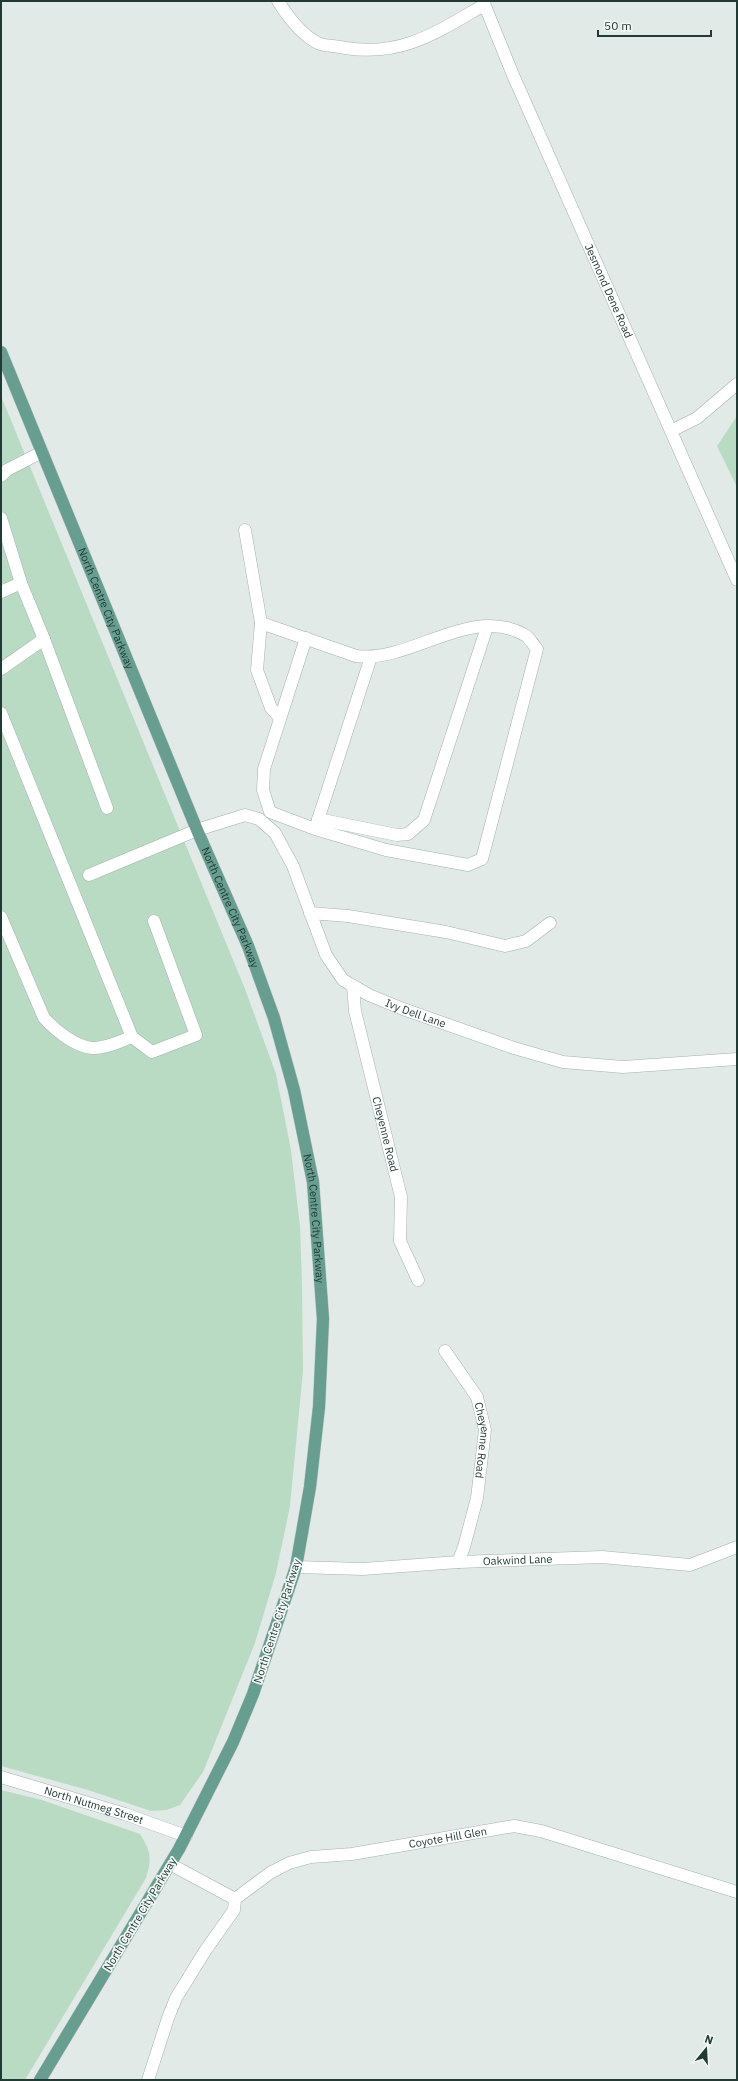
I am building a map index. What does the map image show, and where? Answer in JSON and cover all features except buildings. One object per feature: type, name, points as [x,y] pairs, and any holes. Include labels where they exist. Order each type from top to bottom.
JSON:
[{"type":"main road","name":"North Centre City Parkway","points":[[1,352],[197,830],[248,946],[274,1018],[294,1090],[313,1182],[323,1319],[320,1399],[310,1487],[296,1567],[253,1694],[233,1742],[186,1836],[40,2080]]},
{"type":"street","points":[[278,1],[299,29],[320,44],[365,51],[400,47],[436,32],[483,3]]},
{"type":"street","name":"Jesmond Dene Road","points":[[483,3],[737,580]]},
{"type":"street","points":[[671,431],[697,418],[737,384]]},
{"type":"street","points":[[1,476],[7,470],[42,452]]},
{"type":"street","points":[[1,518],[21,583],[44,639],[107,808]]},
{"type":"street","points":[[245,530],[261,622],[257,670],[271,708],[280,718]]},
{"type":"street","points":[[1,592],[21,583]]},
{"type":"street","points":[[89,875],[197,830],[245,815],[259,819],[270,812],[316,824],[386,850],[468,866],[482,859],[537,649],[526,636],[505,628],[466,628],[388,655],[371,657],[356,656],[261,622]]},
{"type":"street","points":[[316,824],[397,835],[408,834],[424,820],[487,627]]},
{"type":"street","points":[[270,812],[263,790],[264,769],[306,638]]},
{"type":"street","points":[[1,669],[44,639]]},
{"type":"street","points":[[316,824],[371,657]]},
{"type":"street","points":[[1,713],[132,1037],[152,1052],[196,1035],[154,921]]},
{"type":"street","name":"Ivy Dell Lane","points":[[259,819],[275,833],[293,866],[326,955],[343,980],[353,986],[403,1009],[514,1048],[563,1062],[623,1067],[737,1059]]},
{"type":"street","points":[[310,913],[348,916],[446,932],[505,946],[526,941],[550,923]]},
{"type":"street","points":[[1,917],[44,1018],[55,1030],[92,1048],[103,1047],[132,1037]]},
{"type":"street","name":"Cheyenne Road","points":[[353,986],[355,1011],[401,1196],[400,1241],[418,1280]]},
{"type":"street","name":"Cheyenne Road","points":[[445,1351],[477,1398],[485,1430],[477,1498],[464,1547],[458,1562]]},
{"type":"street","name":"Oakwind Lane","points":[[296,1567],[363,1569],[458,1562],[602,1557],[690,1565],[737,1547]]},
{"type":"street","name":"North Nutmeg Street","points":[[1,1777],[125,1814],[186,1836]]},
{"type":"street","name":"Coyote Hill Glen","points":[[235,1899],[270,1873],[290,1863],[311,1857],[352,1854],[514,1826],[541,1831],[737,1892]]},
{"type":"street","points":[[148,2080],[176,1998],[205,1951],[234,1910],[235,1899],[170,1864]]},
{"type":"green space","points":[[1,396],[245,989],[276,1074],[291,1150],[300,1226],[303,1371],[290,1506],[276,1573],[255,1643],[203,1772],[180,1805],[167,1810],[151,1811],[88,1790],[1,1766]]},
{"type":"green space","points":[[737,416],[737,487],[717,446]]},
{"type":"green space","points":[[1,1790],[42,1800],[140,1834],[148,1850],[150,1860],[146,1878],[25,2080],[1,2080]]}]
